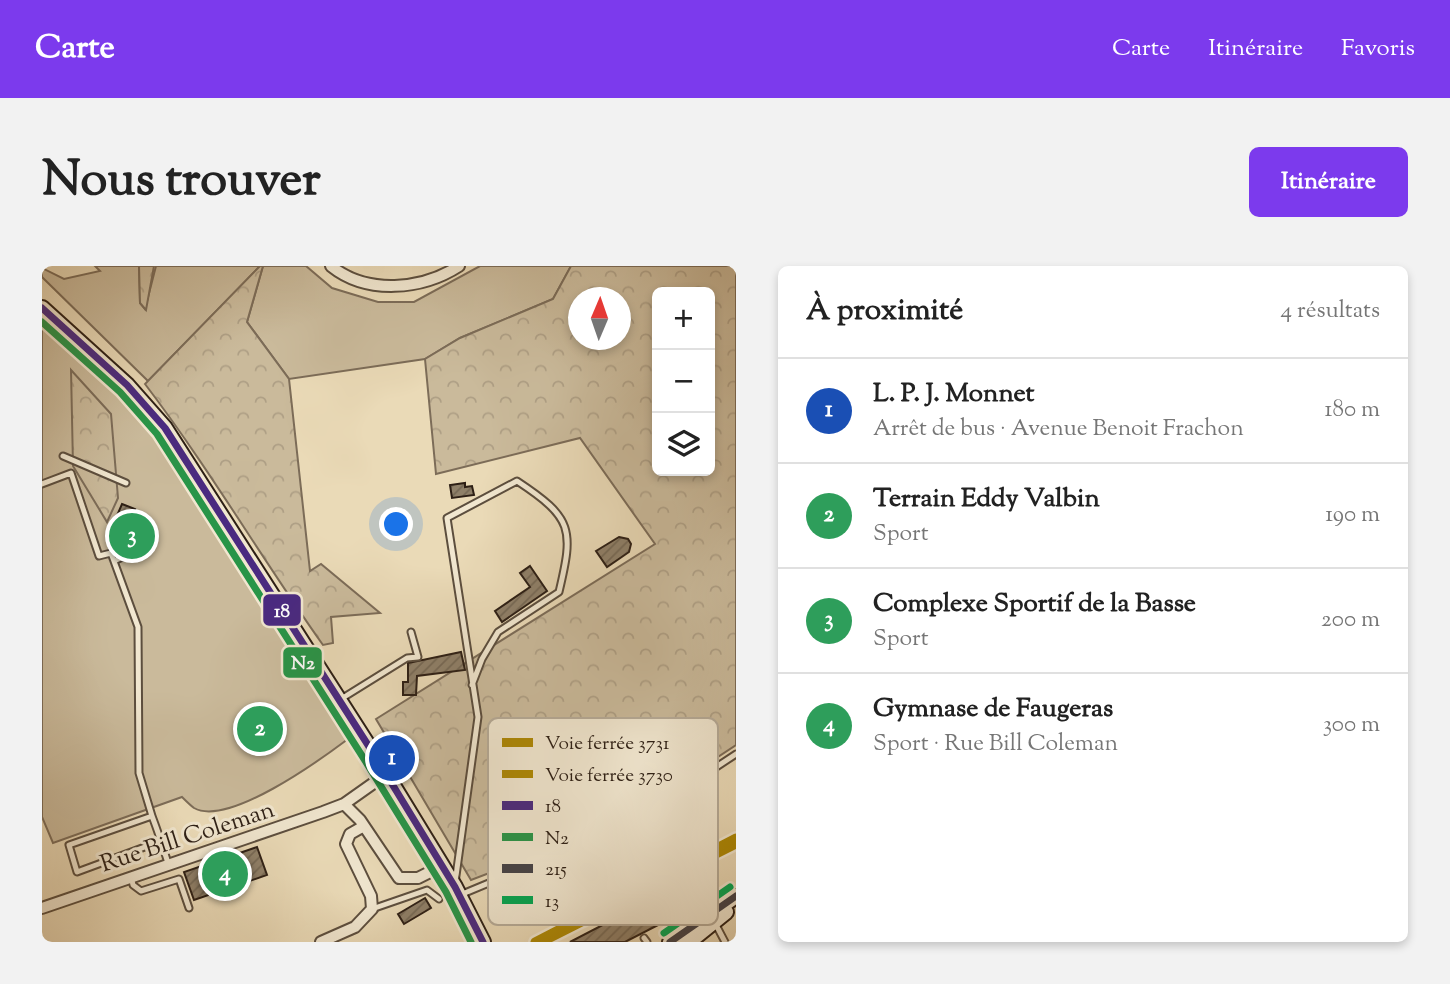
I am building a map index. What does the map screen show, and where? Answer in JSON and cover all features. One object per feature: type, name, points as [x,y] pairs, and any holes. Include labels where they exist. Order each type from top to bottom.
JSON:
[{"type":"main road","points":[[42,308],[127,385],[165,428],[340,700],[460,896],[483,942]]},
{"type":"main road","points":[[718,912],[736,896]]},
{"type":"main road","points":[[718,915],[736,905]]},
{"type":"main road","points":[[670,942],[700,925]]},
{"type":"main road","points":[[689,942],[705,925]]},
{"type":"street","points":[[331,266],[367,283],[399,287],[430,281],[459,266]]},
{"type":"street","name":"Rue Bill Coleman","points":[[42,908],[345,804],[386,775]]},
{"type":"street","points":[[345,804],[364,826],[399,878],[418,878],[442,866]]},
{"type":"street","points":[[321,942],[355,927],[372,909],[371,896],[346,844],[350,834],[364,826]]},
{"type":"lane","points":[[63,456],[126,483]]},
{"type":"lane","points":[[74,483],[78,468],[83,464]]},
{"type":"lane","points":[[42,484],[71,473],[99,556],[111,553],[138,627],[139,773],[169,863]]},
{"type":"lane","points":[[472,685],[482,659],[498,632],[559,593],[569,551],[568,533],[560,516],[549,504],[517,481],[447,518],[472,685],[478,717],[460,896],[488,884]]},
{"type":"lane","points":[[114,561],[134,552]]},
{"type":"lane","points":[[340,700],[407,658],[418,657],[411,632]]},
{"type":"lane","points":[[718,766],[736,754]]},
{"type":"lane","points":[[152,816],[69,845],[77,872],[161,841]]},
{"type":"lane","points":[[131,876],[133,885],[141,891],[179,879],[189,908]]},
{"type":"lane","points":[[372,909],[427,890],[439,899]]},
{"type":"lane","points":[[716,925],[725,942]]},
{"type":"green space","points":[[95,266],[139,266],[140,303],[145,309],[156,266],[260,266],[148,381],[42,277],[42,268],[64,279],[100,271]]},
{"type":"green space","points":[[139,266],[154,266],[146,310],[140,303]]},
{"type":"green space","points":[[260,266],[263,266],[247,322],[289,379],[310,571],[321,564],[380,613],[331,617],[333,643],[323,645],[145,384]]},
{"type":"green space","points":[[263,266],[306,266],[332,288],[378,302],[414,302],[480,266],[571,266],[553,299],[460,338],[425,359],[289,379],[247,322]]},
{"type":"green space","points":[[571,266],[736,266],[736,745],[718,757],[718,718],[488,718],[488,874],[471,880],[376,719],[655,544],[580,438],[436,474],[425,359],[460,338],[553,299]]},
{"type":"green space","points":[[42,322],[153,429],[348,739],[296,775],[250,800],[209,811],[194,808],[182,797],[53,843],[42,817]]},
{"type":"green space","points":[[71,370],[111,414],[118,498],[107,522],[73,466]]},
{"type":"building","points":[[465,483],[465,487],[472,486],[474,495],[452,498],[450,485]]},
{"type":"building","points":[[122,504],[135,509],[130,523],[116,518]]},
{"type":"building","points":[[619,537],[628,539],[631,544],[629,552],[607,567],[596,551]]},
{"type":"building","points":[[530,566],[547,591],[502,622],[495,611],[530,587],[520,573]]},
{"type":"building","points":[[461,652],[465,670],[417,676],[416,695],[403,695],[403,682],[408,682],[408,663]]},
{"type":"building","points":[[257,847],[267,875],[194,900],[184,872]]},
{"type":"building","points":[[425,898],[431,908],[404,924],[398,914]]},
{"type":"building","points":[[603,925],[658,925],[625,942],[570,942]]},
{"type":"rail line","name":"3730","points":[[718,847],[736,838]]},
{"type":"rail line","name":"3731","points":[[718,853],[736,844]]},
{"type":"rail line","name":"3730","points":[[535,942],[568,925]]},
{"type":"rail line","name":"3731","points":[[542,942],[576,925]]},
{"type":"transit line","name":"18","points":[[42,308],[127,385],[165,428],[375,756],[455,887],[483,942]]},
{"type":"transit line","name":"N2","points":[[42,322],[120,392],[157,434],[366,762],[446,892],[471,942]]},
{"type":"transit line","name":"13","points":[[718,895],[730,887]]},
{"type":"transit line","name":"215","points":[[718,909],[736,896]]},
{"type":"transit line","name":"13","points":[[664,933],[675,925]]},
{"type":"transit line","name":"215","points":[[670,942],[694,925]]},
{"type":"place","name":"Complexe Sportif de la Basse","points":[[132,536]]},
{"type":"place","name":"Terrain Eddy Valbin","points":[[260,729]]},
{"type":"place","name":"L. P. J. Monnet","points":[[392,758]]},
{"type":"place","name":"Gymnase de Faugeras","points":[[225,874]]}]
